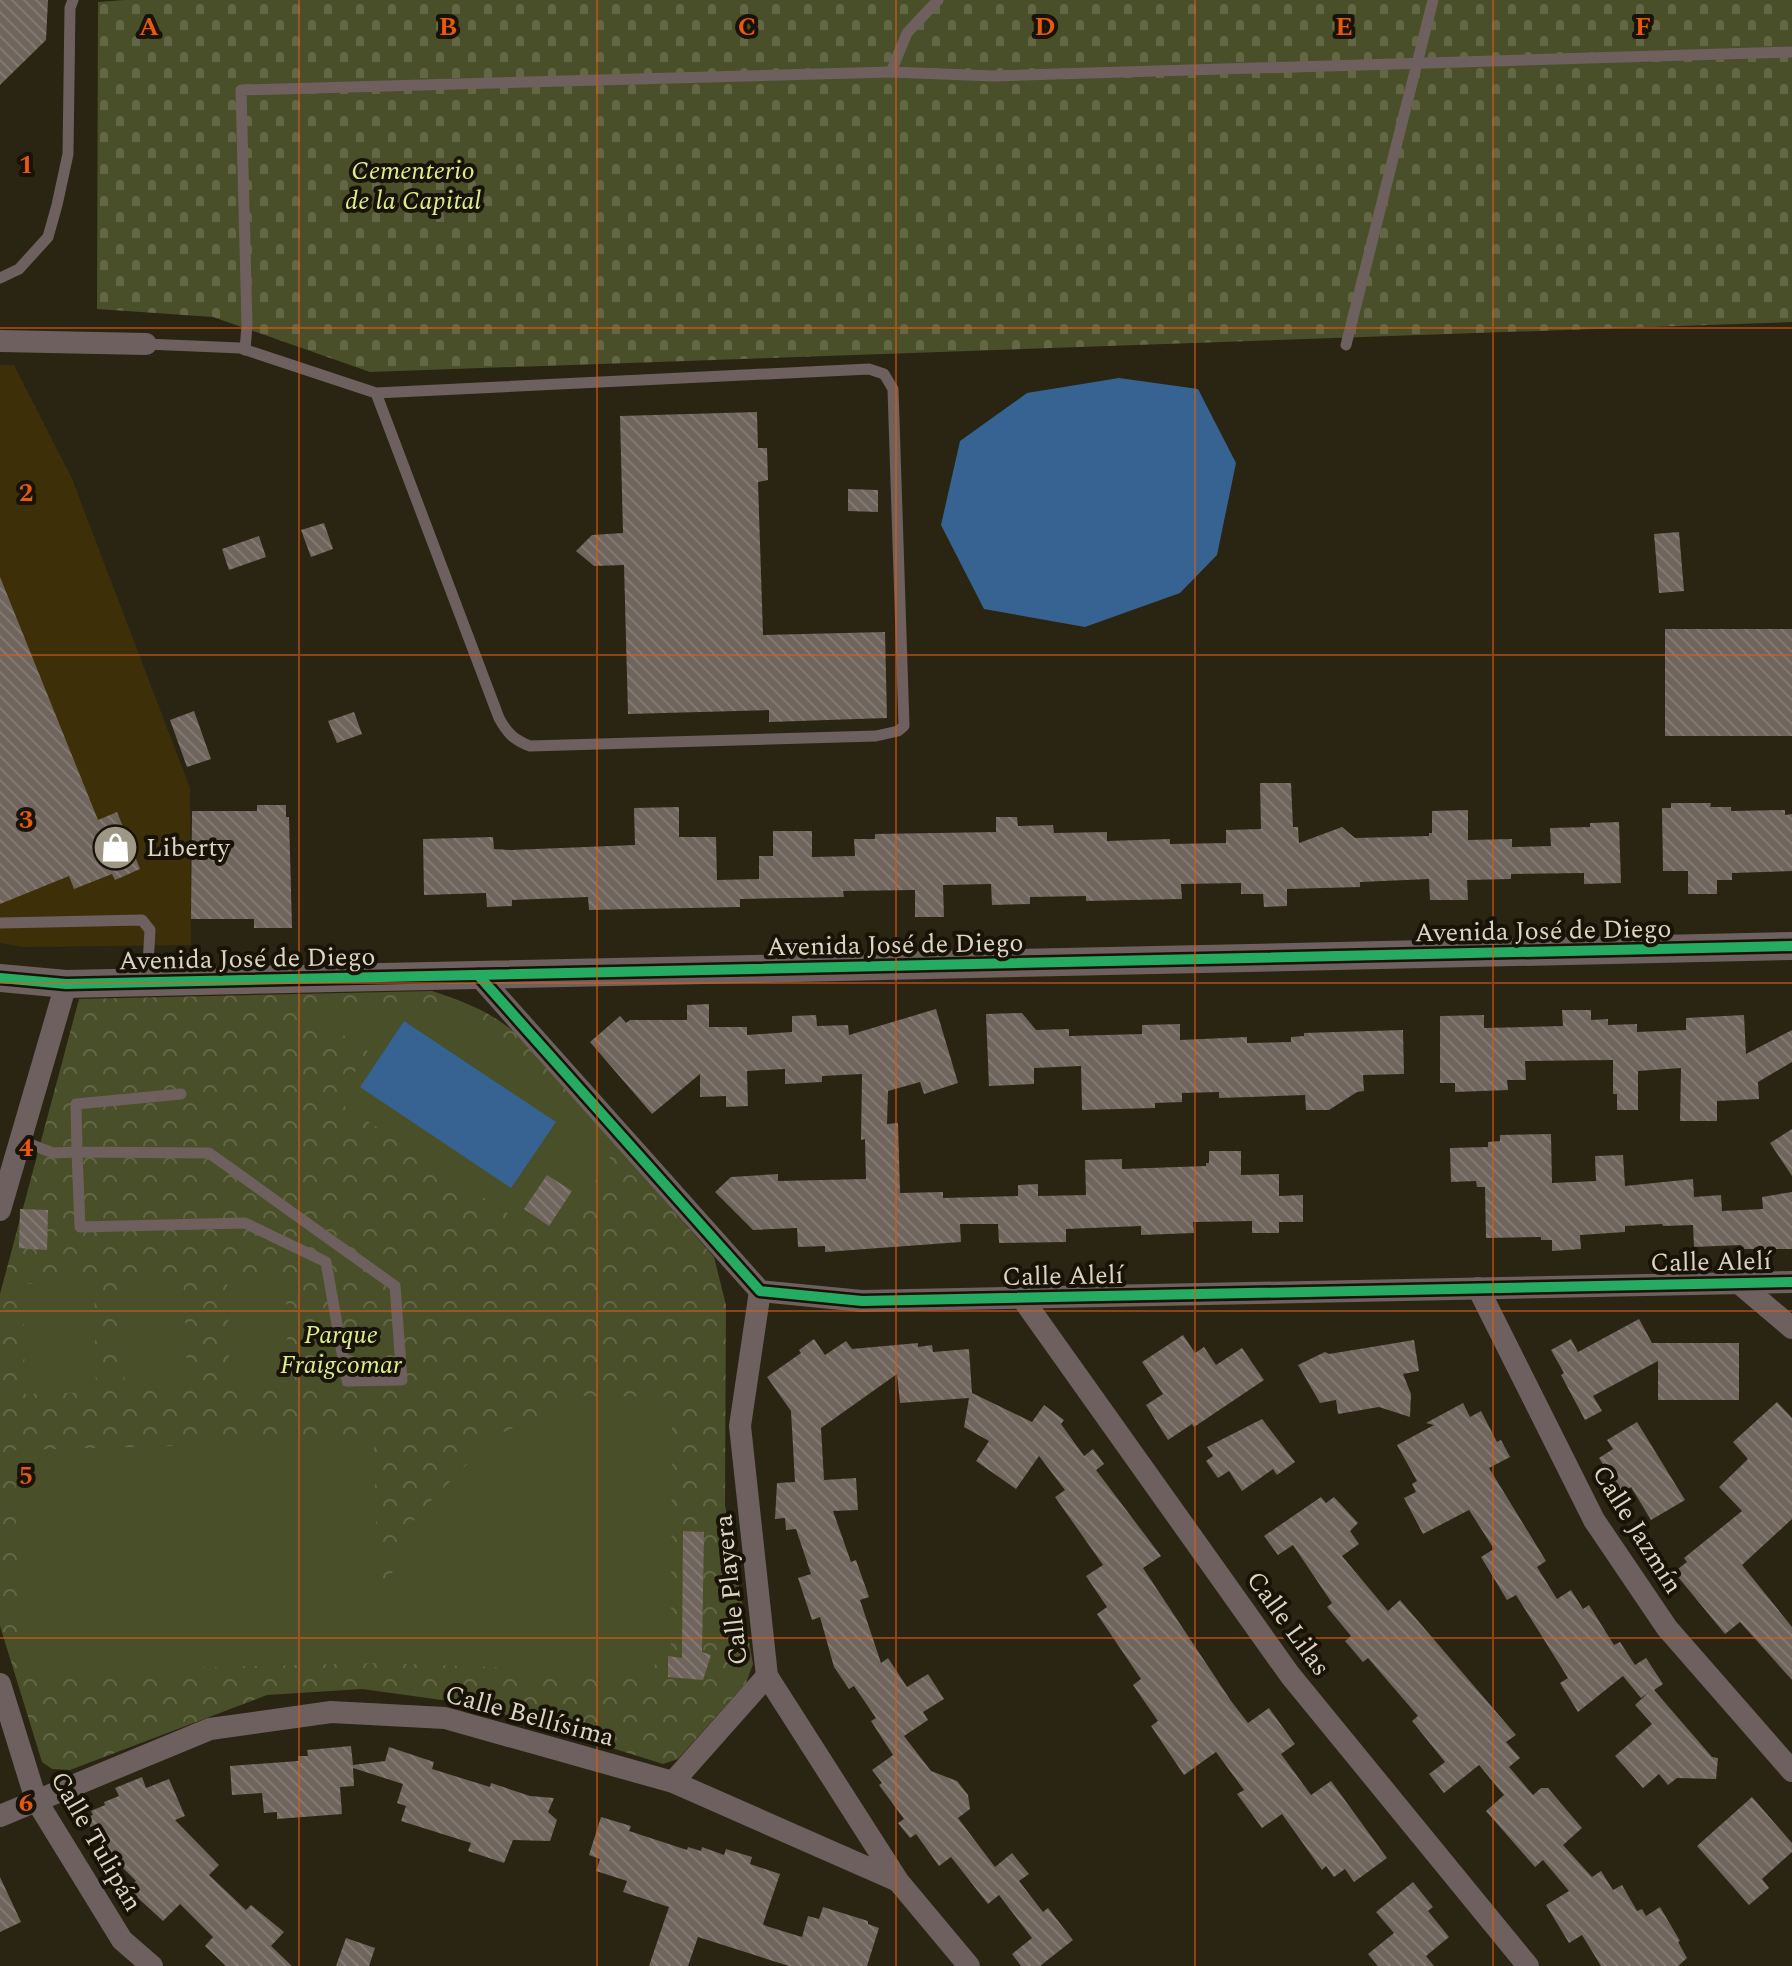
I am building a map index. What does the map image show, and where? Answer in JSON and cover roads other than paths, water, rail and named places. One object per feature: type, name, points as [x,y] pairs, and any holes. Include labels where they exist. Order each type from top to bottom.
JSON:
[{"type":"street","points":[[0,341],[146,344]]},
{"type":"street","name":"Avenida José de Diego","points":[[0,978],[66,984],[147,983],[1792,946]]},
{"type":"street","points":[[478,975],[760,1291]]},
{"type":"street","points":[[0,1210],[66,984]]},
{"type":"street","name":"Calle Alelí","points":[[760,1291],[862,1301],[1792,1282]]},
{"type":"street","points":[[1739,1283],[1792,1328]]},
{"type":"street","name":"Calle Jazmín","points":[[1478,1288],[1594,1520],[1667,1628],[1792,1771]]},
{"type":"street","name":"Calle Playera","points":[[760,1291],[740,1426],[767,1676],[898,1881],[969,1966]]},
{"type":"street","name":"Calle Lilas","points":[[1022,1298],[1290,1675],[1528,1966]]},
{"type":"street","points":[[673,1782],[767,1676]]},
{"type":"street","name":"Calle Tulipán","points":[[0,1684],[36,1800],[122,1940],[152,1966]]},
{"type":"street","name":"Calle Bellísima","points":[[0,1816],[210,1729],[331,1712],[445,1718],[673,1782],[898,1881]]},
{"type":"lane","points":[[0,278],[19,269],[48,237],[57,205],[68,154],[70,8],[73,0]]},
{"type":"lane","points":[[891,72],[907,33],[938,0]]},
{"type":"lane","points":[[1346,345],[1433,0]]},
{"type":"lane","points":[[245,350],[241,90],[891,72],[993,76],[1792,52]]},
{"type":"lane","points":[[146,344],[245,350],[376,393],[869,369],[884,374],[893,389],[904,726],[898,731],[861,736],[530,746],[516,741],[507,733],[499,718],[376,393]]},
{"type":"lane","points":[[0,923],[142,920],[150,930],[147,983]]},
{"type":"lane","points":[[20,1140],[53,1153],[77,1152],[209,1153],[395,1286],[402,1380],[347,1381],[326,1262],[245,1223],[80,1227],[77,1152],[76,1104],[181,1094]]},
{"type":"water","points":[[1119,378],[1198,389],[1236,463],[1217,555],[1180,593],[1085,627],[984,609],[941,525],[960,441],[1027,393]]},
{"type":"water","points":[[404,1021],[556,1122],[511,1188],[360,1087]]},
{"type":"place","name":"Liberty","points":[[115,847]]},
{"type":"park label","name":"Cementerio de la Capital","points":[[413,185]]},
{"type":"park label","name":"Parque Fraigcomar","points":[[341,1349]]}]
